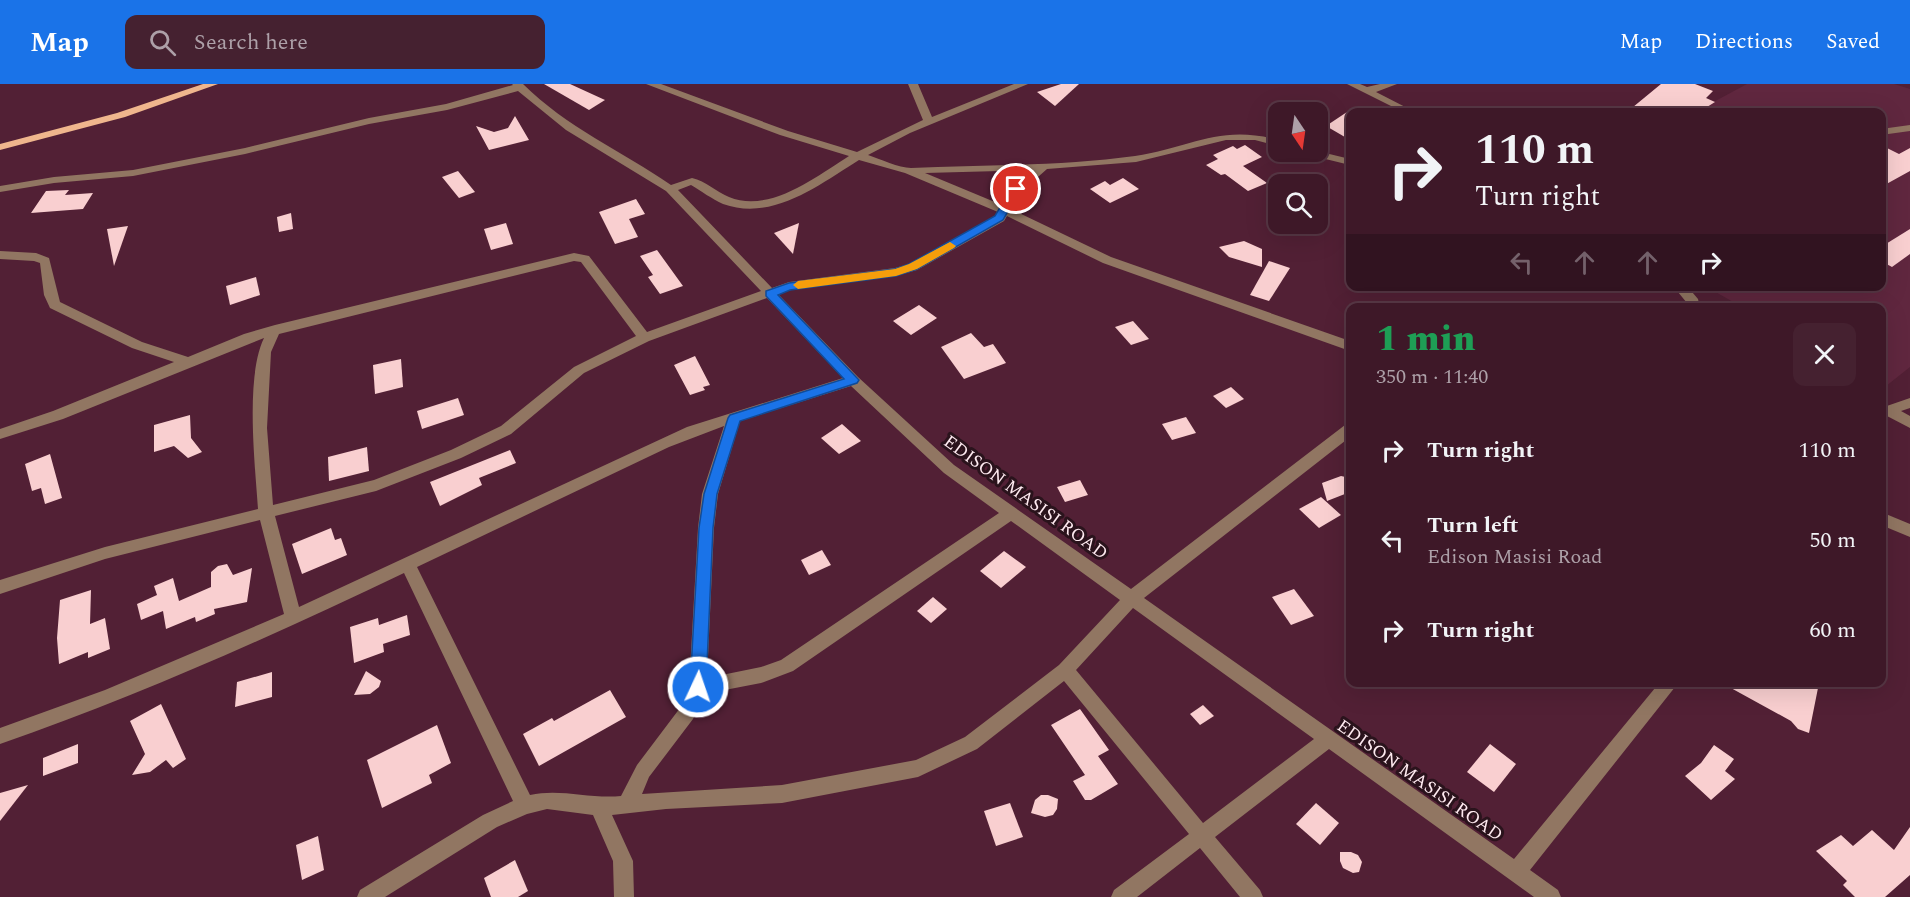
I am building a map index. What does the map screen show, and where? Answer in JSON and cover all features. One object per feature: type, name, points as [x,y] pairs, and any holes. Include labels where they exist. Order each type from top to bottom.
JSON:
[{"type":"main road","points":[[0,147],[121,115],[213,84]]},
{"type":"street","points":[[651,84],[784,134],[909,171],[1005,210],[1107,260],[1346,345]]},
{"type":"street","points":[[913,84],[929,122]]},
{"type":"street","points":[[670,189],[692,182],[727,201],[745,204],[764,203],[791,197],[859,155],[906,131],[1023,84]]},
{"type":"street","points":[[1352,84],[1402,108]]},
{"type":"street","points":[[1366,91],[1392,84]]},
{"type":"street","points":[[0,199],[4,188],[54,180],[133,173],[234,153],[369,121],[476,100],[518,86]]},
{"type":"street","name":"EDISON MASISI ROAD","points":[[518,86],[548,112],[644,170],[670,189],[853,380],[949,469],[1551,897]]},
{"type":"street","points":[[1886,131],[1910,128]]},
{"type":"street","points":[[909,171],[1044,165],[1148,157],[1226,137],[1254,137],[1268,140]]},
{"type":"street","points":[[1328,157],[1346,161]]},
{"type":"street","points":[[0,587],[105,553],[376,485],[456,454],[506,430],[579,370],[644,338],[789,286],[896,272],[913,267],[1000,218],[1016,189],[1044,165]]},
{"type":"street","points":[[0,255],[36,257],[45,261],[49,270],[50,298],[55,304],[137,345],[189,362]]},
{"type":"street","points":[[0,434],[57,415],[249,337],[574,257],[585,260],[644,338]]},
{"type":"street","points":[[1683,291],[1693,303]]},
{"type":"street","points":[[276,329],[264,352],[260,428],[266,512],[293,616]]},
{"type":"street","points":[[0,736],[110,697],[408,565],[664,443],[853,380]]},
{"type":"street","points":[[1886,412],[1910,402]]},
{"type":"street","points":[[1886,412],[1910,423]]},
{"type":"street","points":[[627,804],[642,771],[687,713],[698,687],[706,528],[711,494],[734,418]]},
{"type":"street","points":[[371,896],[490,821],[525,806],[547,800],[599,807],[782,794],[918,768],[971,743],[1065,670],[1132,598],[1346,432]]},
{"type":"street","points":[[698,687],[761,675],[788,666],[1011,513]]},
{"type":"street","points":[[1886,520],[1910,531]]},
{"type":"street","points":[[408,565],[525,806]]},
{"type":"street","points":[[1065,670],[1253,897]]},
{"type":"street","points":[[1516,872],[1667,687]]},
{"type":"street","points":[[1121,897],[1328,739]]},
{"type":"street","points":[[599,807],[623,861],[624,897]]},
{"type":"shaded area","points":[[1747,84],[1894,84],[1910,89],[1910,367],[1886,386],[1886,303],[1735,303],[1714,291],[1886,291],[1886,108],[1702,108]]},
{"type":"building","points":[[544,84],[570,84],[605,100],[589,110]]},
{"type":"building","points":[[1061,84],[1079,84],[1055,106],[1037,92]]},
{"type":"building","points":[[1661,84],[1695,84],[1713,91],[1706,98],[1715,102],[1705,108],[1632,108]]},
{"type":"building","points":[[1346,113],[1346,138],[1328,127],[1328,125]]},
{"type":"building","points":[[515,116],[529,140],[489,150],[476,126],[494,132],[508,128]]},
{"type":"building","points":[[1245,145],[1262,157],[1243,166],[1267,183],[1248,191],[1225,174],[1221,175],[1206,165],[1218,159],[1213,155],[1233,146],[1237,149]]},
{"type":"building","points":[[1886,148],[1899,154],[1910,148],[1910,171],[1886,184]]},
{"type":"building","points":[[458,171],[475,192],[459,198],[442,177]]},
{"type":"building","points":[[1123,178],[1139,189],[1110,203],[1090,189],[1105,181],[1110,185]]},
{"type":"building","points":[[69,190],[65,195],[93,193],[83,209],[31,213],[46,191]]},
{"type":"building","points":[[636,199],[645,214],[629,219],[638,237],[615,244],[599,212]]},
{"type":"building","points":[[291,213],[293,229],[279,232],[277,217]]},
{"type":"building","points":[[506,223],[513,244],[491,250],[484,229]]},
{"type":"building","points":[[799,223],[793,254],[774,233]]},
{"type":"building","points":[[128,226],[114,266],[107,229]]},
{"type":"building","points":[[1910,229],[1910,254],[1892,267],[1886,264],[1886,244]]},
{"type":"building","points":[[1244,241],[1262,249],[1262,267],[1229,257],[1219,247]]},
{"type":"building","points":[[657,250],[683,286],[660,294],[648,277],[653,275],[640,256]]},
{"type":"building","points":[[1269,261],[1290,268],[1269,301],[1250,295]]},
{"type":"building","points":[[256,277],[260,295],[230,305],[226,286]]},
{"type":"building","points":[[919,305],[937,318],[911,335],[893,321]]},
{"type":"building","points":[[1133,321],[1149,339],[1131,345],[1115,327]]},
{"type":"building","points":[[971,333],[984,347],[993,344],[1006,363],[964,379],[941,347]]},
{"type":"building","points":[[695,356],[710,385],[703,387],[705,390],[690,395],[674,365]]},
{"type":"building","points":[[401,359],[403,387],[375,394],[373,365]]},
{"type":"building","points":[[1231,387],[1244,399],[1226,408],[1213,396]]},
{"type":"building","points":[[458,398],[464,415],[422,429],[417,411]]},
{"type":"building","points":[[190,415],[191,438],[202,452],[188,458],[174,446],[154,452],[154,425]]},
{"type":"building","points":[[1186,417],[1196,433],[1172,440],[1162,424]]},
{"type":"building","points":[[842,424],[861,441],[839,454],[821,438]]},
{"type":"building","points":[[367,447],[369,471],[329,481],[328,457]]},
{"type":"building","points":[[510,450],[516,463],[479,478],[482,485],[440,506],[430,482]]},
{"type":"building","points":[[50,454],[62,498],[45,504],[41,488],[32,491],[25,464]]},
{"type":"building","points":[[1341,476],[1346,477],[1346,494],[1327,501],[1322,483]]},
{"type":"building","points":[[1080,480],[1088,495],[1065,502],[1057,487]]},
{"type":"building","points":[[1321,497],[1341,515],[1319,528],[1299,509]]},
{"type":"building","points":[[331,528],[335,540],[341,538],[347,555],[302,574],[292,544]]},
{"type":"building","points":[[822,550],[831,565],[809,575],[801,560]]},
{"type":"building","points":[[1004,551],[1026,567],[1001,588],[980,571]]},
{"type":"building","points":[[227,564],[233,575],[252,568],[247,602],[214,609],[215,614],[196,622],[195,617],[166,629],[163,611],[141,620],[137,604],[157,595],[154,586],[173,578],[179,601],[211,587],[211,572],[218,566]]},
{"type":"building","points":[[1294,589],[1314,616],[1291,625],[1272,597]]},
{"type":"building","points":[[91,590],[90,624],[105,618],[110,649],[88,658],[88,652],[59,664],[57,638],[60,600]]},
{"type":"building","points":[[933,597],[947,609],[931,623],[917,611]]},
{"type":"building","points":[[407,615],[410,635],[383,644],[384,652],[354,663],[350,627],[378,618],[379,625]]},
{"type":"building","points":[[366,671],[381,681],[379,687],[370,694],[354,695]]},
{"type":"building","points":[[272,672],[272,697],[235,707],[237,682]]},
{"type":"building","points":[[1729,687],[1817,687],[1809,733],[1798,729],[1791,721]]},
{"type":"building","points":[[610,690],[626,717],[539,766],[523,734],[552,718],[554,721]]},
{"type":"building","points":[[161,704],[186,759],[173,768],[166,760],[150,772],[132,775],[145,754],[130,721]]},
{"type":"building","points":[[1203,705],[1214,716],[1200,725],[1190,714]]},
{"type":"building","points":[[1080,709],[1109,750],[1098,756],[1118,784],[1091,800],[1085,800],[1073,781],[1085,775],[1051,725]]},
{"type":"building","points":[[437,725],[451,763],[429,775],[432,783],[382,808],[367,760]]},
{"type":"building","points":[[78,744],[78,763],[43,776],[43,758]]},
{"type":"building","points":[[1490,744],[1516,764],[1494,792],[1467,772]]},
{"type":"building","points":[[1714,745],[1734,759],[1725,771],[1735,779],[1711,800],[1685,776],[1701,763]]},
{"type":"building","points":[[28,785],[0,821],[0,793]]},
{"type":"building","points":[[1041,795],[1058,799],[1057,809],[1053,815],[1045,817],[1031,813],[1035,800]]},
{"type":"building","points":[[1010,803],[1023,837],[996,846],[984,811]]},
{"type":"building","points":[[1316,803],[1339,823],[1320,845],[1296,824]]},
{"type":"building","points":[[1910,827],[1910,875],[1885,897],[1855,897],[1843,885],[1847,881],[1816,851],[1841,835],[1853,846],[1872,830],[1894,850]]},
{"type":"building","points":[[318,836],[324,870],[302,880],[296,845]]},
{"type":"building","points":[[1340,852],[1351,852],[1358,855],[1362,862],[1359,872],[1353,873],[1343,868]]},
{"type":"building","points":[[515,860],[528,891],[518,897],[491,897],[484,878]]},
{"type":"slow traffic","points":[[798,285],[896,272],[913,267],[950,246]]},
{"type":"route","points":[[698,687],[706,528],[711,494],[734,418],[853,380],[770,293],[789,286],[871,276],[913,267],[1000,218],[1016,189]]}]
